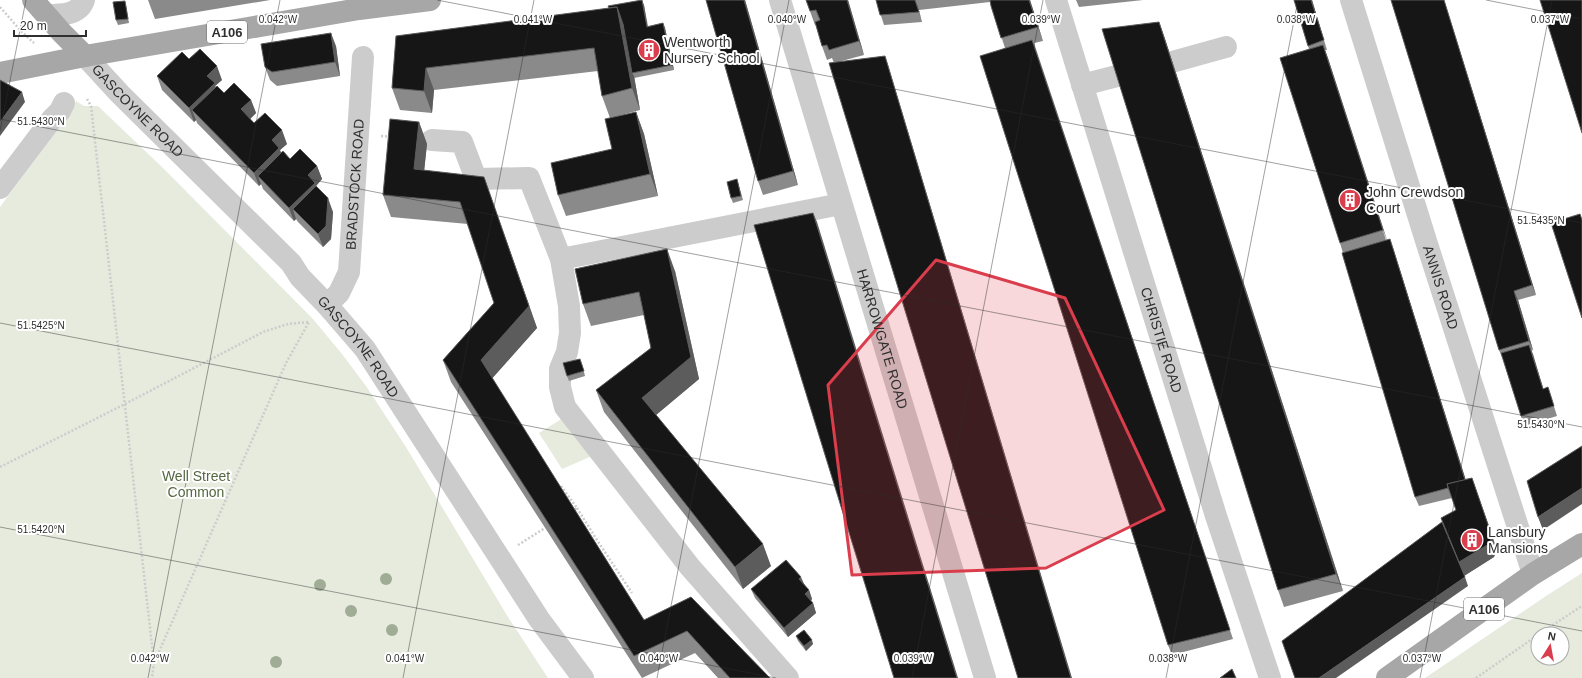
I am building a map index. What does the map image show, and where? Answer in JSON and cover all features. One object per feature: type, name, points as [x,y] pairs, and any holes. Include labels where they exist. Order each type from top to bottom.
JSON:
[{"type":"main road","name":"A106","points":[[0,73],[85,56],[390,2],[430,0]]},
{"type":"main road","points":[[40,8],[85,56]]},
{"type":"main road","name":"A106","points":[[1387,678],[1534,574],[1582,544]]},
{"type":"street","points":[[40,8],[61,15],[76,11],[83,4],[84,0]]},
{"type":"street","name":"HARROWGATE ROAD","points":[[780,0],[985,678]]},
{"type":"street","name":"CHRISTIE ROAD","points":[[1056,0],[1216,516],[1270,678]]},
{"type":"street","name":"ANNIS ROAD","points":[[1351,0],[1427,244],[1534,574]]},
{"type":"street","points":[[1172,62],[1226,47]]},
{"type":"street","name":"GASCOYNE ROAD","points":[[85,56],[120,94],[291,263],[320,312],[365,349],[539,619],[583,678]]},
{"type":"street","name":"BRADSTOCK ROAD","points":[[320,312],[339,293],[349,272],[363,57]]},
{"type":"street","points":[[1082,85],[1117,76]]},
{"type":"street","points":[[0,188],[62,107]]},
{"type":"street","points":[[432,140],[462,142],[476,179],[529,178],[561,259],[569,306],[570,333],[567,352],[560,369],[560,387],[565,407],[690,567],[788,678]]},
{"type":"street","points":[[561,259],[841,204]]},
{"type":"path","points":[[0,7],[22,32],[32,40]]},
{"type":"path","points":[[84,95],[91,106],[154,663],[152,678]]},
{"type":"path","points":[[358,134],[393,137]]},
{"type":"path","points":[[154,663],[286,363],[309,322],[320,312]]},
{"type":"path","points":[[0,467],[263,332],[288,324],[309,322]]},
{"type":"path","points":[[561,486],[632,593]]},
{"type":"path","points":[[570,512],[577,508]]},
{"type":"path","points":[[516,547],[545,528]]},
{"type":"path","points":[[1551,626],[1582,606]]},
{"type":"path","points":[[1476,678],[1530,640]]},
{"type":"highlighted area","points":[[936,260],[1065,298],[1164,510],[1046,568],[852,575],[828,385]]},
{"type":"green space","name":"Well Street Common","points":[[76,101],[84,106],[98,106],[163,168],[313,319],[342,354],[366,386],[406,447],[508,617],[548,678],[0,678],[0,207],[73,108]]},
{"type":"green space","points":[[563,418],[592,456],[562,469],[539,433]]},
{"type":"green space","points":[[1582,573],[1582,678],[1425,678],[1546,596]]},
{"type":"building","name":"Wentworth Nursery School","points":[[642,0],[647,27],[663,23],[672,65],[632,73],[623,24],[617,7],[609,8],[608,6]]},
{"type":"building","points":[[706,0],[744,0],[793,171],[758,181]]},
{"type":"building","points":[[806,0],[847,0],[859,41],[829,50],[827,45],[822,46],[815,22],[820,20],[816,10],[810,11]]},
{"type":"building","points":[[876,0],[915,0],[919,12],[880,15]]},
{"type":"building","points":[[990,0],[1029,0],[1038,27],[1001,38]]},
{"type":"building","points":[[1294,0],[1311,0],[1324,40],[1308,46]]},
{"type":"building","points":[[1391,0],[1444,0],[1532,285],[1514,291],[1529,341],[1499,350]]},
{"type":"building","points":[[1540,0],[1582,0],[1582,133]]},
{"type":"building","points":[[125,1],[128,19],[116,20],[113,2]]},
{"type":"building","points":[[617,7],[632,88],[602,96],[594,48],[426,68],[424,91],[392,88],[396,36]]},
{"type":"building","points":[[1159,22],[1336,574],[1278,590],[1102,29]]},
{"type":"building","points":[[331,33],[335,62],[272,72],[265,67],[261,44]]},
{"type":"building","points":[[1032,40],[1230,630],[1168,645],[980,56]]},
{"type":"building","name":"John Crewdson Court","points":[[1323,45],[1383,230],[1340,243],[1280,58]]},
{"type":"building","points":[[200,49],[217,66],[207,76],[215,83],[189,108],[157,76],[182,52],[189,59]]},
{"type":"building","points":[[885,56],[1071,678],[1018,678],[829,63]]},
{"type":"building","points":[[0,80],[22,92],[0,122]]},
{"type":"building","points":[[234,83],[251,100],[241,109],[254,123],[265,113],[282,130],[272,140],[279,148],[254,173],[192,110],[217,86],[224,93]]},
{"type":"building","points":[[636,112],[650,174],[558,195],[551,163],[612,149],[605,119]]},
{"type":"building","points":[[390,119],[419,122],[414,169],[484,177],[529,306],[481,360],[644,620],[691,597],[770,678],[730,678],[687,631],[634,656],[443,360],[494,303],[460,202],[383,195]]},
{"type":"building","points":[[300,149],[317,166],[308,175],[315,183],[289,208],[258,176],[283,151],[290,159]]},
{"type":"building","points":[[737,179],[741,196],[731,198],[727,182]]},
{"type":"building","points":[[316,186],[328,198],[326,226],[318,234],[293,209]]},
{"type":"building","points":[[813,213],[957,678],[894,678],[754,225]]},
{"type":"building","points":[[1580,214],[1582,220],[1582,318],[1551,223]]},
{"type":"building","points":[[1390,239],[1465,480],[1447,484],[1448,488],[1415,497],[1342,253]]},
{"type":"building","points":[[667,249],[691,357],[642,398],[763,544],[735,567],[596,390],[651,348],[639,292],[583,304],[575,269]]},
{"type":"building","points":[[1529,345],[1543,389],[1548,387],[1554,406],[1521,416],[1501,353]]},
{"type":"building","points":[[580,359],[584,371],[567,376],[563,363]]},
{"type":"building","points":[[1582,446],[1582,488],[1538,517],[1527,481]]},
{"type":"building","name":"Lansbury Mansions","points":[[1472,478],[1492,536],[1489,544],[1459,562],[1441,518],[1456,510],[1447,484]]},
{"type":"building","points":[[1442,522],[1465,577],[1319,678],[1295,678],[1282,641]]},
{"type":"building","points":[[786,560],[801,577],[799,579],[809,590],[805,594],[813,603],[784,628],[751,589]]},
{"type":"building","points":[[804,630],[812,640],[804,646],[796,636]]},
{"type":"building","points":[[1232,669],[1236,678],[1220,678]]},
{"type":"place","name":"Wentworth Nursery School","points":[[649,50]]},
{"type":"place","name":"John Crewdson Court","points":[[1350,200]]},
{"type":"place","name":"Lansbury Mansions","points":[[1472,540]]}]
